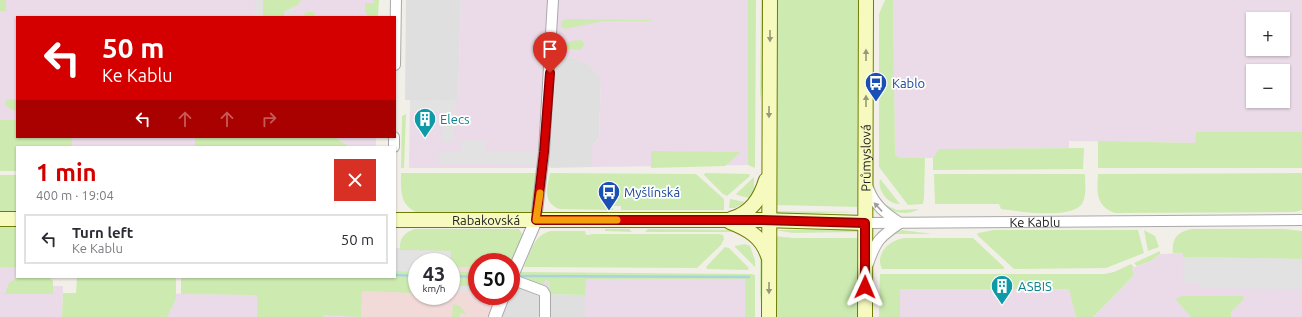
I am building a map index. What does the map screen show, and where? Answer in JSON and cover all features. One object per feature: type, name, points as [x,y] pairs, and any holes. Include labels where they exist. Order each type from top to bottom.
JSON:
[{"type":"main road","points":[[769,317],[770,0]]},
{"type":"main road","name":"Průmyslová","points":[[865,317],[866,0]]},
{"type":"main road","points":[[727,220],[746,213],[755,204],[760,196],[769,170]]},
{"type":"main road","points":[[0,219],[16,219]]},
{"type":"main road","name":"Rabakovská","points":[[396,220],[769,221]]},
{"type":"main road","points":[[727,220],[744,228],[756,236],[765,249],[769,259]]},
{"type":"main road","name":"Ke Kablu","points":[[769,221],[865,223]]},
{"type":"street","points":[[396,0],[396,16]]},
{"type":"street","points":[[520,257],[536,220],[544,152],[553,0]]},
{"type":"street","points":[[865,272],[873,249],[880,238],[900,223],[878,207],[872,200],[866,182]]},
{"type":"street","name":"Ke Kablu","points":[[865,223],[1302,220]]},
{"type":"street","points":[[520,282],[543,291],[545,294],[545,317]]},
{"type":"street","points":[[495,317],[500,305]]},
{"type":"shaded area","points":[[0,0],[378,0],[378,16],[16,16],[16,120],[0,120]]},
{"type":"shaded area","points":[[255,0],[263,0],[262,16],[255,16]]},
{"type":"shaded area","points":[[406,0],[461,0],[458,101],[405,100]]},
{"type":"shaded area","points":[[461,0],[748,0],[748,165],[592,167],[592,147],[599,137],[601,78],[589,65],[572,58],[551,57],[543,168],[409,168],[410,100],[458,101]]},
{"type":"shaded area","points":[[893,0],[1302,0],[1302,132],[1197,132],[1195,143],[1069,141],[1069,148],[939,149],[933,158],[899,158],[895,155]]},
{"type":"shaded area","points":[[293,7],[293,16],[284,16],[284,12]]},
{"type":"shaded area","points":[[556,57],[572,58],[582,61],[590,65],[601,78],[599,137],[592,147],[592,167],[551,168],[547,165]]},
{"type":"shaded area","points":[[410,100],[455,101],[454,141],[442,141],[442,112],[410,112]]},
{"type":"shaded area","points":[[66,138],[195,138],[195,146],[66,146]]},
{"type":"shaded area","points":[[336,138],[376,138],[376,146],[349,146]]},
{"type":"shaded area","points":[[462,140],[486,141],[486,152],[536,152],[535,165],[437,163],[438,156],[442,152],[461,152]]},
{"type":"shaded area","points":[[396,248],[451,251],[451,253],[408,253],[408,305],[460,305],[460,267],[468,267],[468,305],[495,305],[490,317],[361,317],[362,278],[396,278]]},
{"type":"shaded area","points":[[396,248],[399,248],[400,250],[451,251],[451,253],[408,253],[408,272],[396,271]]},
{"type":"shaded area","points":[[1183,253],[1183,257],[1302,259],[1302,317],[1093,317],[1134,275],[1132,268],[1151,261],[1160,254]]},
{"type":"shaded area","points":[[1183,257],[1302,259],[1302,289],[1199,288],[1199,284],[1183,284]]},
{"type":"shaded area","points":[[0,267],[16,267],[16,278],[47,278],[52,286],[63,286],[62,317],[0,317]]},
{"type":"shaded area","points":[[520,279],[545,280],[550,282],[548,294],[585,295],[585,317],[499,317],[504,305],[520,305]]},
{"type":"shaded area","points":[[585,279],[745,279],[745,317],[585,317]]},
{"type":"shaded area","points":[[460,286],[468,286],[468,292],[460,292]]},
{"type":"shaded area","points":[[900,289],[1070,289],[1076,317],[900,317]]},
{"type":"shaded area","points":[[128,293],[362,296],[361,317],[127,317]]},
{"type":"green space","points":[[0,0],[6,0],[6,11],[0,11]]},
{"type":"green space","points":[[263,0],[301,0],[299,4],[284,12],[284,16],[263,16]]},
{"type":"green space","points":[[374,0],[379,0],[378,16],[368,16],[365,12],[365,3],[374,3]]},
{"type":"green space","points":[[748,0],[756,0],[755,168],[748,165]]},
{"type":"green space","points":[[761,0],[764,0],[764,68],[760,102]]},
{"type":"green space","points":[[776,0],[859,0],[860,207],[775,205]]},
{"type":"green space","points":[[885,0],[893,0],[895,155],[900,158],[925,158],[923,204],[908,205],[879,167],[879,14]]},
{"type":"green space","points":[[306,12],[314,12],[316,16],[304,16]]},
{"type":"green space","points":[[563,20],[651,21],[604,21],[565,29],[561,27],[561,23]]},
{"type":"green space","points":[[581,40],[585,44],[580,50],[560,48],[571,41]]},
{"type":"green space","points":[[7,99],[16,100],[16,111],[11,109],[5,103]]},
{"type":"green space","points":[[406,114],[404,168],[401,168],[402,116]]},
{"type":"green space","points":[[0,120],[16,120],[16,138],[72,138],[72,146],[16,146],[16,171],[0,171]]},
{"type":"green space","points":[[1196,132],[1302,132],[1302,168],[1098,168],[1098,141],[1195,143]]},
{"type":"green space","points":[[874,135],[874,185],[880,201],[875,194],[871,178]]},
{"type":"green space","points":[[195,138],[336,138],[349,146],[195,146]]},
{"type":"green space","points":[[1084,148],[1083,169],[933,170],[933,158],[939,149]]},
{"type":"green space","points":[[651,151],[741,152],[725,166],[651,168]]},
{"type":"green space","points":[[401,173],[537,173],[531,213],[416,212],[406,205],[402,196]]},
{"type":"green space","points":[[550,173],[696,174],[724,199],[724,210],[621,210],[621,206],[613,206],[613,210],[559,209],[550,202],[547,194]]},
{"type":"green space","points":[[705,173],[749,174],[750,176],[727,196],[723,194],[704,175]]},
{"type":"green space","points":[[1302,173],[1302,210],[1295,212],[1115,213],[1108,210],[1101,202],[1097,186],[1098,174]]},
{"type":"green space","points":[[934,174],[1085,174],[1084,201],[1076,209],[1056,213],[1031,213],[1001,209],[999,204],[935,204]]},
{"type":"green space","points":[[0,175],[16,175],[16,212],[0,212]]},
{"type":"green space","points":[[754,177],[754,190],[749,198],[736,194]]},
{"type":"green space","points":[[880,179],[900,204],[891,202],[884,196],[880,188]]},
{"type":"green space","points":[[730,199],[745,202],[735,208],[729,208]]},
{"type":"green space","points":[[884,204],[897,210],[919,209],[901,213],[883,206]]},
{"type":"green space","points":[[775,211],[859,212],[777,214]]},
{"type":"green space","points":[[0,224],[16,225],[16,267],[0,267]]},
{"type":"green space","points":[[415,229],[519,229],[523,235],[516,253],[468,253],[468,267],[460,267],[460,253],[451,253],[451,251],[400,250],[401,239],[408,232]]},
{"type":"green space","points":[[605,229],[629,229],[632,232],[605,231]]},
{"type":"green space","points":[[648,229],[731,230],[737,232],[645,232]]},
{"type":"green space","points":[[1192,229],[1284,229],[1302,231],[1302,259],[1183,257],[1183,253],[1173,253],[1173,244],[1176,236]]},
{"type":"green space","points":[[775,230],[856,230],[859,232],[793,233]]},
{"type":"green space","points":[[902,230],[932,234],[896,234],[889,237]]},
{"type":"green space","points":[[994,230],[1138,230],[1144,253],[1106,268],[1014,269],[977,235],[978,233]]},
{"type":"green space","points":[[1144,230],[1155,236],[1159,247],[1148,251]]},
{"type":"green space","points":[[551,231],[585,231],[586,235],[718,234],[723,235],[724,239],[721,245],[697,268],[524,267],[533,245],[540,236]]},
{"type":"green space","points":[[774,236],[793,238],[860,238],[858,317],[775,317]]},
{"type":"green space","points":[[905,238],[973,238],[1004,267],[1004,269],[882,269],[880,258],[882,252],[889,244]]},
{"type":"green space","points":[[754,243],[762,253],[763,277],[760,303],[760,258]]},
{"type":"green space","points":[[745,244],[750,246],[755,260],[755,267],[735,247]]},
{"type":"green space","points":[[725,247],[729,248],[749,268],[748,270],[707,269],[706,267]]},
{"type":"green space","points":[[1160,251],[1160,254],[1151,261],[1137,266],[1134,263]]},
{"type":"green space","points":[[1131,264],[1134,267],[1132,268],[1134,275],[1093,317],[1076,317],[1069,289],[900,289],[900,317],[879,317],[880,274],[1104,274],[1114,272]]},
{"type":"green space","points":[[396,271],[408,272],[408,293],[362,291],[361,317],[324,315],[323,317],[257,317],[257,295],[181,294],[181,278],[396,278]]},
{"type":"green space","points":[[460,272],[468,272],[468,286],[460,286]]},
{"type":"green space","points":[[521,272],[752,274],[755,275],[755,317],[745,317],[745,279],[586,279],[585,295],[548,294],[550,282],[545,280],[543,286],[520,278]]},
{"type":"green space","points":[[16,278],[50,278],[53,281],[53,294],[5,294],[9,283]]},
{"type":"green space","points":[[77,278],[176,278],[176,299],[167,317],[62,317],[63,293],[76,293]]},
{"type":"green space","points":[[1182,296],[1243,296],[1244,299],[1231,312],[1231,317],[1191,317],[1176,300]]},
{"type":"green space","points":[[453,305],[460,306],[466,314],[460,313],[459,317],[452,317]]},
{"type":"waterway","points":[[396,275],[408,276]]},
{"type":"waterway","points":[[460,276],[468,277]]},
{"type":"waterway","points":[[520,276],[749,277]]},
{"type":"slow traffic","points":[[540,193],[536,220],[617,220]]},
{"type":"place","name":"Kablo","points":[[876,102]]},
{"type":"place","name":"Elecs","points":[[425,138]]},
{"type":"place","name":"Myšlínská","points":[[609,212]]},
{"type":"place","name":"ASBIS","points":[[1002,306]]},
{"type":"route","points":[[550,73],[543,168],[536,220],[760,220],[865,223],[865,287]]}]
